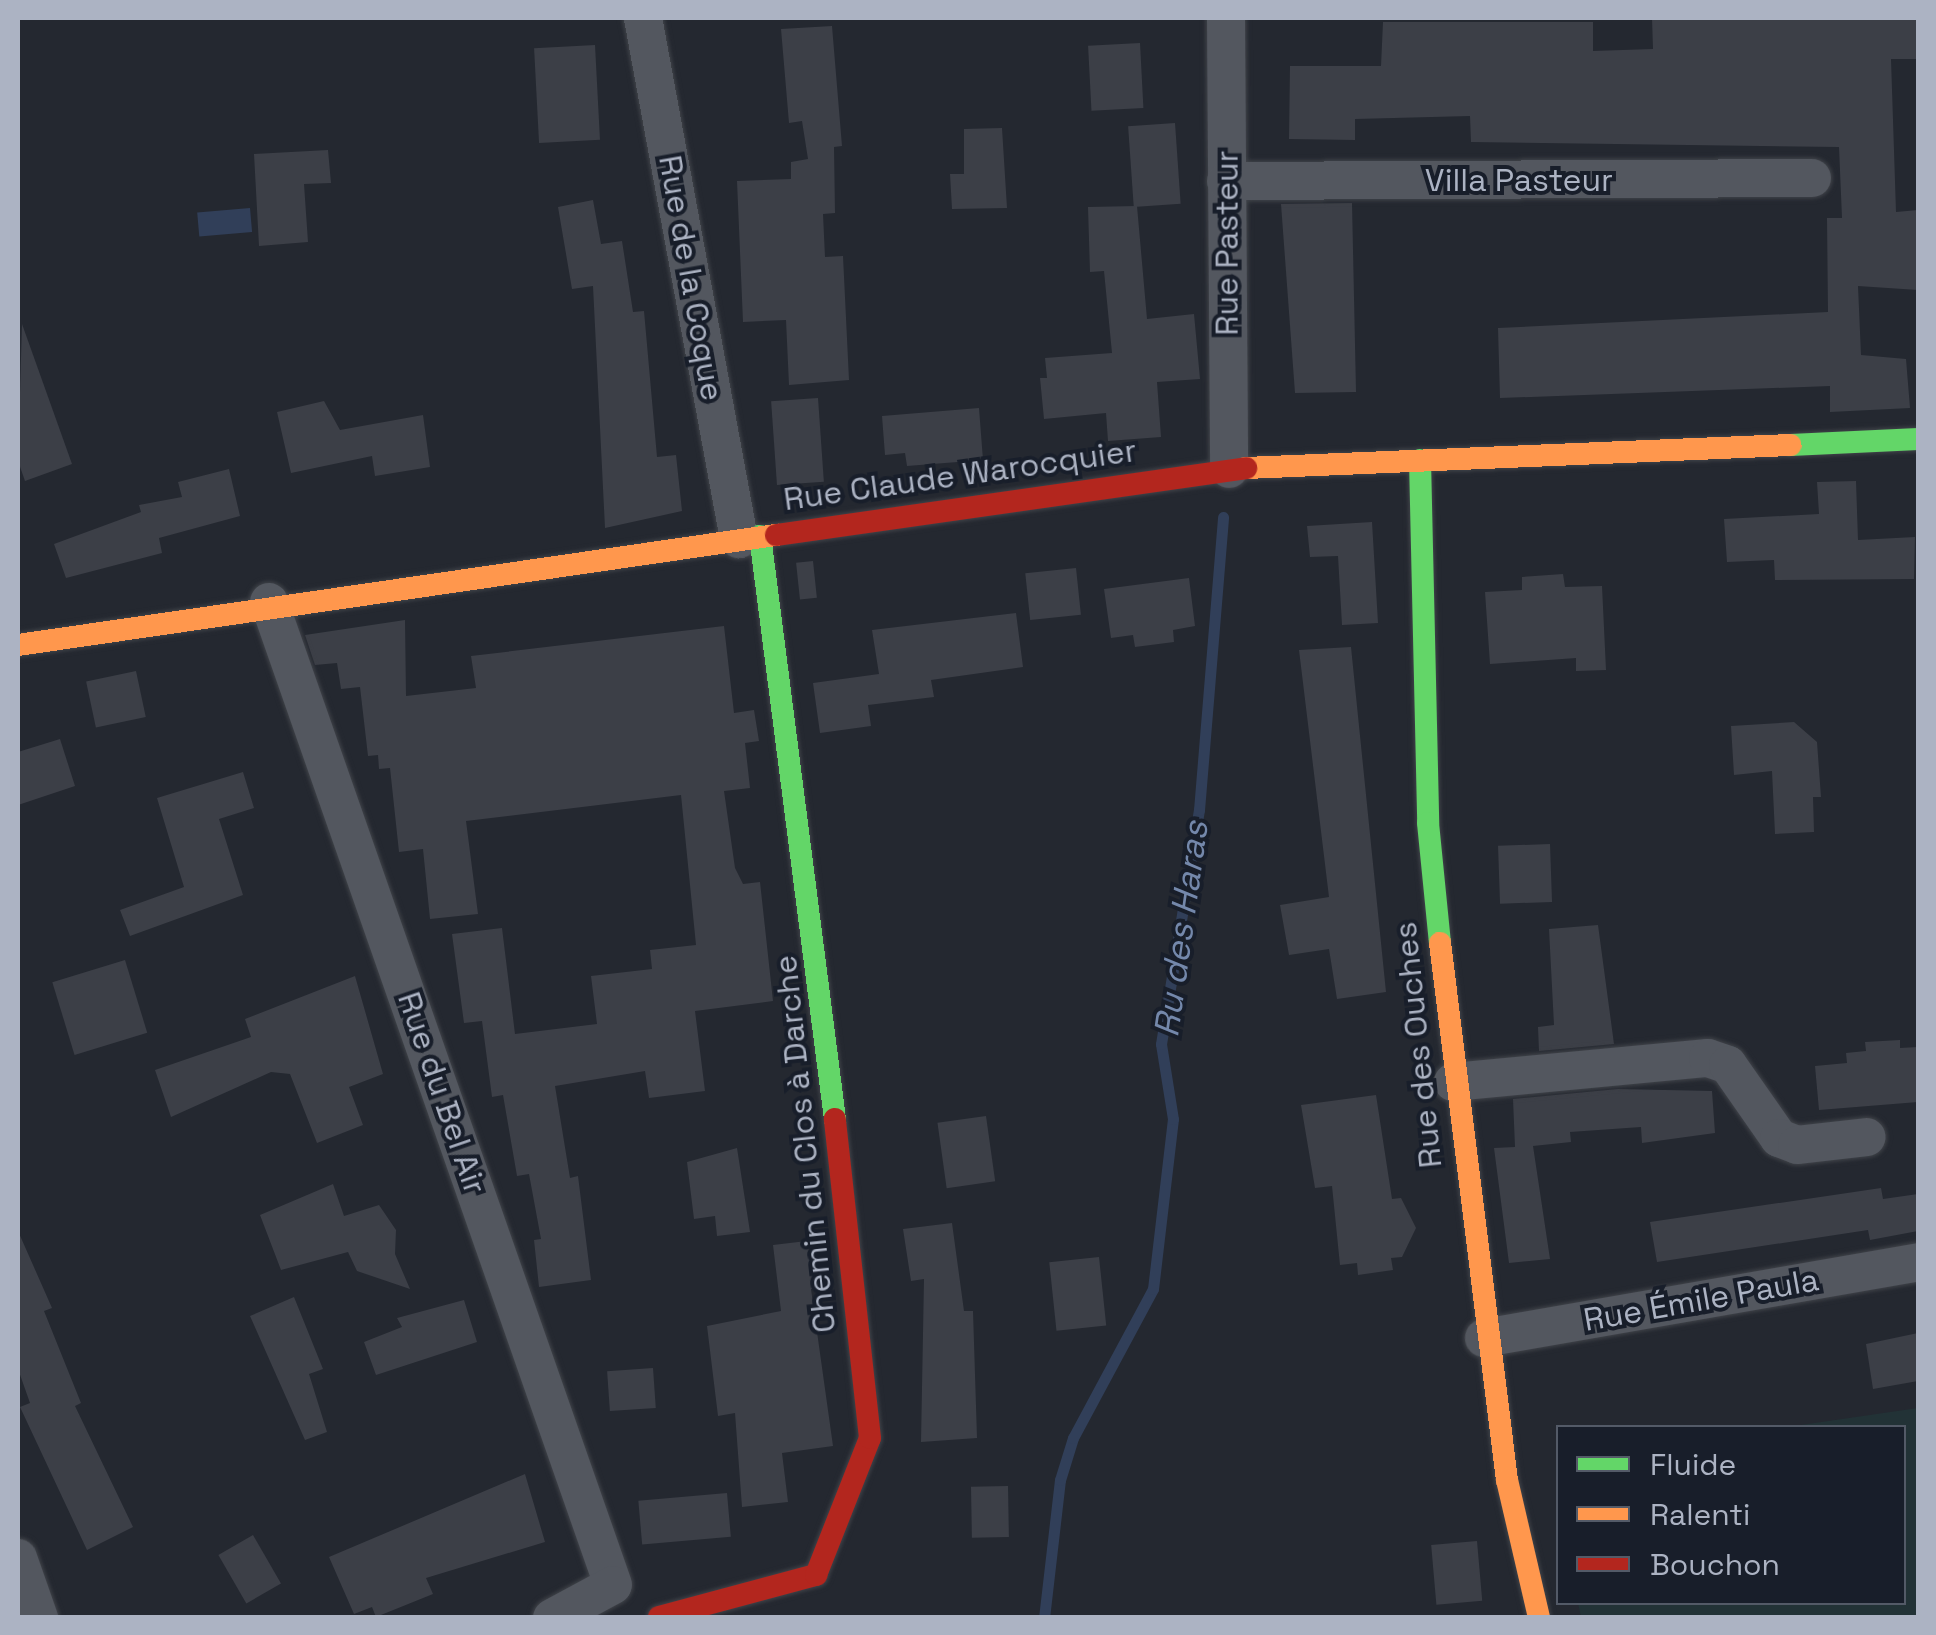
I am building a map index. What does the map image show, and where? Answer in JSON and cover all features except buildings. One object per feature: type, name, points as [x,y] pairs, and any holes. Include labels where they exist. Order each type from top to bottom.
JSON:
[{"type":"street","name":"Rue de la Coque","points":[[643,18],[750,538]]},
{"type":"street","name":"Rue Pasteur","points":[[1226,18],[1229,469]]},
{"type":"street","name":"Villa Pasteur","points":[[1226,181],[1812,178]]},
{"type":"street","name":"Rue Claude Warocquier","points":[[18,645],[269,602],[1229,469],[1918,439]]},
{"type":"street","name":"Rue des Ouches","points":[[1420,460],[1428,823],[1453,1082],[1484,1338],[1539,1618]]},
{"type":"street","name":"Chemin du Clos à Darche","points":[[660,1617],[816,1575],[870,1438],[805,843],[750,538]]},
{"type":"street","name":"Rue du Bel Air","points":[[269,602],[613,1585]]},
{"type":"street","points":[[1453,1082],[1708,1058],[1728,1065],[1779,1138],[1796,1145],[1866,1137]]},
{"type":"street","name":"Rue Émile Paula","points":[[1484,1338],[1918,1262]]},
{"type":"street","points":[[18,1558],[39,1618]]},
{"type":"street","points":[[552,1618],[613,1585],[660,1617]]},
{"type":"shaded area","points":[[1918,1408],[1918,1617],[1581,1617],[1578,1605],[1906,1605],[1906,1425],[1801,1425]]},
{"type":"water","points":[[250,208],[252,232],[199,237],[197,213]]},
{"type":"waterway","name":"Ru des Haras","points":[[1044,1618],[1060,1480],[1073,1438],[1153,1289],[1173,1119],[1161,1044],[1199,810],[1223,517]]},
{"type":"traffic: fast","points":[[1791,445],[1918,439]]},
{"type":"traffic: fast","points":[[1420,460],[1428,823],[1440,943]]},
{"type":"traffic: fast","points":[[760,536],[835,1119]]},
{"type":"traffic: slow","points":[[1246,468],[1791,445]]},
{"type":"traffic: slow","points":[[18,645],[776,535]]},
{"type":"traffic: slow","points":[[1440,943],[1507,1480],[1539,1618]]},
{"type":"traffic: jam","points":[[776,535],[1246,468]]},
{"type":"traffic: jam","points":[[659,1617],[816,1575],[870,1438],[835,1119]]}]
